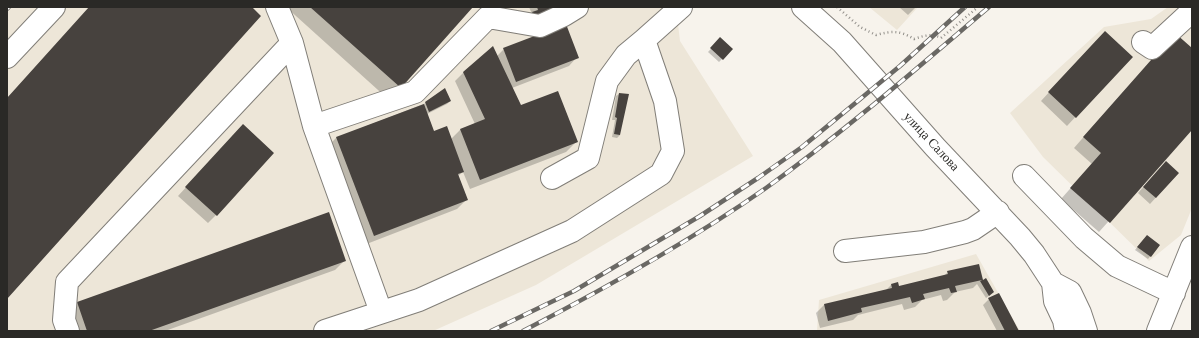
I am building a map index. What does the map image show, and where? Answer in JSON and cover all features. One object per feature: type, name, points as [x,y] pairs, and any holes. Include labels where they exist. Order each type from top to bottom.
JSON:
[{"type":"street","points":[[7,57],[54,7]]},
{"type":"street","points":[[276,7],[292,43],[314,126],[381,312]]},
{"type":"street","points":[[314,126],[415,92],[488,17],[540,26],[577,7]]},
{"type":"street","points":[[552,178],[588,158],[607,81],[626,55],[682,7]]},
{"type":"street","name":"улица Салова","points":[[808,9],[842,42],[935,147],[998,212],[1034,254],[1053,283],[1055,301],[1064,320],[1066,331]]},
{"type":"street","points":[[1143,42],[1152,48],[1192,11]]},
{"type":"street","points":[[325,331],[419,300],[572,231],[661,174],[673,151],[665,101],[644,40]]},
{"type":"street","points":[[68,331],[64,320],[67,282],[292,43]]},
{"type":"street","points":[[1024,176],[1084,238],[1117,266],[1174,293]]},
{"type":"street","points":[[845,251],[924,242],[965,232],[973,229],[998,212]]},
{"type":"street","points":[[1158,331],[1192,247]]},
{"type":"street","name":"улица Салова","points":[[1053,283],[1070,292],[1080,313],[1086,331]]},
{"type":"path","points":[[837,7],[860,27],[876,35],[888,32],[904,33],[914,39],[926,35],[936,35],[941,38],[978,7]]},
{"type":"shaded area","points":[[7,7],[676,7],[680,41],[753,156],[536,285],[433,331],[7,331]]},
{"type":"shaded area","points":[[869,7],[918,7],[897,30]]},
{"type":"shaded area","points":[[1168,7],[1192,7],[1192,208],[1181,235],[1149,261],[1043,157],[1010,113],[1104,27],[1151,19]]},
{"type":"shaded area","points":[[976,254],[1020,331],[817,331],[819,300]]},
{"type":"building","points":[[89,7],[252,7],[261,16],[7,299],[7,98]]},
{"type":"building","points":[[310,7],[473,7],[401,88]]},
{"type":"building","points":[[537,7],[555,7],[557,12],[541,18],[540,14],[534,16],[532,12],[538,10]]},
{"type":"building","points":[[566,24],[579,58],[516,82],[503,48]]},
{"type":"building","points":[[1105,31],[1133,57],[1076,118],[1048,92]]},
{"type":"building","points":[[1175,33],[1192,48],[1192,130],[1110,223],[1070,188],[1101,153],[1083,137]]},
{"type":"building","points":[[720,37],[733,49],[723,60],[710,48]]},
{"type":"building","points":[[493,46],[521,105],[558,91],[578,142],[480,180],[460,129],[485,119],[463,72]]},
{"type":"building","points":[[445,88],[451,101],[429,112],[425,102]]},
{"type":"building","points":[[619,93],[629,94],[620,135],[614,134]]},
{"type":"building","points":[[424,104],[434,131],[447,126],[464,172],[458,174],[468,200],[374,236],[336,137]]},
{"type":"building","points":[[243,124],[274,153],[217,216],[185,187]]},
{"type":"building","points":[[1166,161],[1179,173],[1156,198],[1143,187]]},
{"type":"building","points":[[329,212],[346,261],[149,331],[87,331],[77,302]]},
{"type":"building","points":[[1147,235],[1160,245],[1151,257],[1137,247]]},
{"type":"building","points":[[979,264],[983,280],[986,278],[994,292],[989,296],[980,281],[982,280],[955,286],[957,292],[951,293],[949,288],[923,294],[925,299],[912,303],[910,297],[861,308],[862,312],[828,321],[824,304],[892,288],[891,284],[898,282],[899,286],[948,274],[947,271]]},
{"type":"building","points":[[999,293],[1019,331],[1005,331],[988,298]]},
{"type":"railway","points":[[491,331],[574,291],[700,216],[758,178],[802,147],[853,105],[900,66],[965,7]]},
{"type":"railway","points":[[523,331],[647,264],[737,208],[766,188],[852,122],[989,7]]}]
